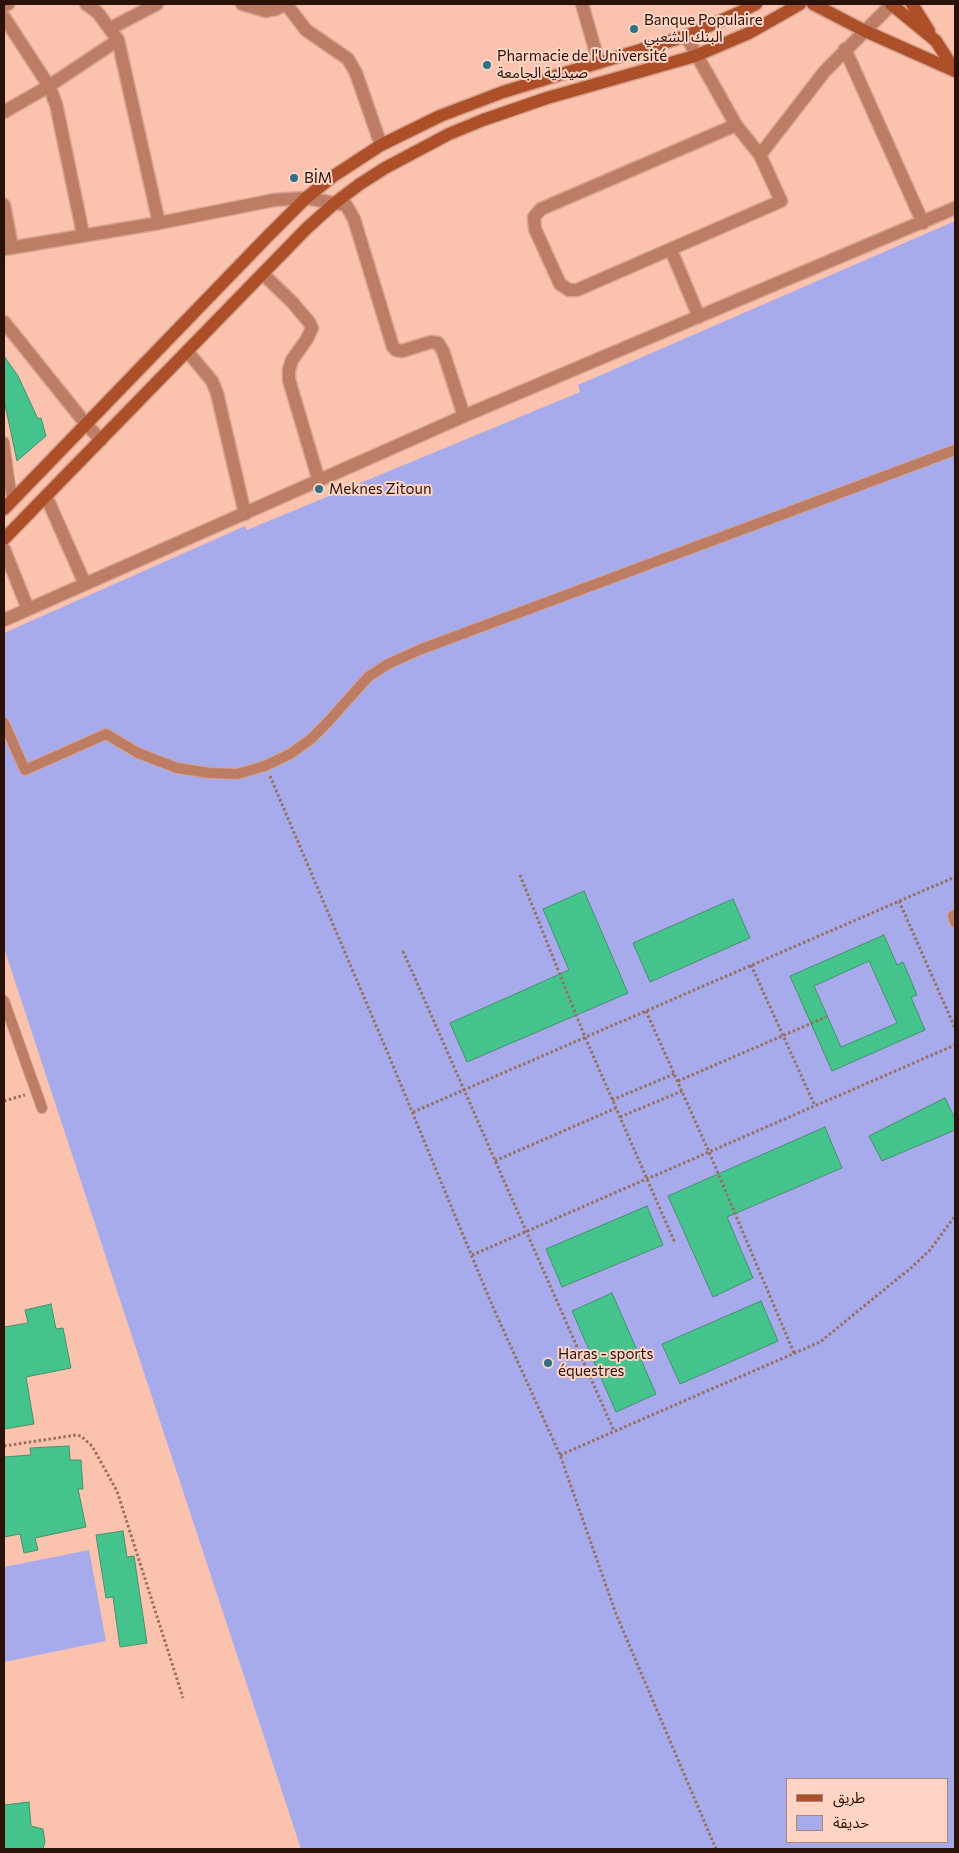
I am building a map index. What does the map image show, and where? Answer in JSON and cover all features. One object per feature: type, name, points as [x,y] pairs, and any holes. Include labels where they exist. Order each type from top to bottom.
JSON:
[{"type":"main road","points":[[8,504],[306,198],[332,177],[381,145],[440,116],[503,92],[686,36],[756,4]]},
{"type":"main road","points":[[4,539],[307,228],[336,202],[385,168],[449,134],[483,120],[547,98],[695,56],[749,33],[800,4]]},
{"type":"main road","points":[[813,4],[864,31],[955,71]]},
{"type":"main road","points":[[892,4],[936,41]]},
{"type":"main road","points":[[912,4],[955,71]]},
{"type":"street","points":[[4,6],[8,4]]},
{"type":"street","points":[[86,4],[98,13],[111,28],[118,40],[159,223]]},
{"type":"street","points":[[111,28],[157,4]]},
{"type":"street","points":[[242,4],[266,11],[286,4],[306,30],[348,59],[356,73],[381,145]]},
{"type":"street","points":[[582,4],[599,63]]},
{"type":"street","points":[[760,155],[806,93],[892,4]]},
{"type":"street","points":[[4,17],[49,86],[56,104],[83,234]]},
{"type":"street","points":[[686,36],[695,56],[736,125],[760,155],[781,201],[578,290],[569,290],[560,284],[535,229],[534,218],[541,209],[736,125]]},
{"type":"street","points":[[4,112],[49,86],[118,40]]},
{"type":"street","points":[[846,50],[922,223]]},
{"type":"street","points":[[4,205],[8,248],[83,234],[159,223],[274,200],[306,198],[346,205],[351,211],[393,347],[402,351],[431,342],[438,343],[443,351],[464,416]]},
{"type":"street","points":[[4,620],[464,416],[955,208]]},
{"type":"street","points":[[671,250],[699,317]]},
{"type":"street","points":[[263,274],[292,302],[312,328],[307,339],[292,360],[289,370],[290,380],[319,481]]},
{"type":"street","points":[[4,322],[101,440]]},
{"type":"street","points":[[188,351],[212,381],[217,394],[245,514]]},
{"type":"street","points":[[46,496],[85,584]]},
{"type":"street","points":[[4,549],[28,609]]},
{"type":"lane","points":[[4,442],[8,504]]},
{"type":"lane","points":[[4,723],[24,770],[106,734],[138,752],[177,768],[210,773],[236,774],[265,766],[290,754],[311,738],[368,677],[388,664],[428,647],[955,450]]},
{"type":"lane","points":[[955,915],[953,916],[955,922]]},
{"type":"lane","points":[[4,1001],[42,1108]]},
{"type":"path","points":[[265,766],[413,1112],[492,1305],[560,1454],[616,1614],[716,1849]]},
{"type":"path","points":[[520,875],[585,1037],[675,1243]]},
{"type":"path","points":[[413,1112],[955,877]]},
{"type":"path","points":[[899,901],[955,1028]]},
{"type":"path","points":[[403,951],[614,1431]]},
{"type":"path","points":[[751,965],[815,1106]]},
{"type":"path","points":[[646,1011],[709,1152],[794,1353]]},
{"type":"path","points":[[678,1081],[826,1016]]},
{"type":"path","points":[[472,1255],[955,1045]]},
{"type":"path","points":[[612,1100],[674,1074]]},
{"type":"path","points":[[620,1117],[682,1091]]},
{"type":"path","points":[[4,1101],[36,1092]]},
{"type":"path","points":[[495,1161],[616,1108]]},
{"type":"path","points":[[560,1454],[820,1342],[912,1267],[930,1250],[955,1216]]},
{"type":"path","points":[[4,1446],[76,1435],[81,1436],[92,1446],[117,1491],[183,1698]]},
{"type":"green space","name":"Haras - sports équestres","points":[[955,221],[955,1849],[301,1849],[4,948],[4,633],[245,526],[247,530],[580,392],[578,385]]},
{"type":"green space","points":[[89,1550],[106,1641],[4,1662],[4,1567]]},
{"type":"building","points":[[4,356],[18,376],[38,419],[41,418],[46,436],[17,461],[4,400]]},
{"type":"building","points":[[584,891],[628,993],[467,1062],[450,1023],[569,970],[543,909]]},
{"type":"building","points":[[733,899],[750,938],[650,982],[633,943]]},
{"type":"building","points":[[884,935],[897,965],[903,962],[917,995],[911,997],[925,1030],[832,1071],[790,976]],"holes":[[[869,961],[897,1023],[841,1047],[814,986]]]},
{"type":"building","points":[[945,1098],[955,1119],[955,1130],[882,1161],[869,1136]]},
{"type":"building","points":[[825,1127],[842,1168],[727,1217],[753,1278],[713,1297],[668,1196]]},
{"type":"building","points":[[647,1206],[663,1245],[562,1287],[546,1249]]},
{"type":"building","points":[[612,1293],[656,1394],[616,1412],[572,1311]]},
{"type":"building","points":[[761,1301],[778,1341],[680,1384],[662,1344]]},
{"type":"building","points":[[51,1304],[56,1329],[63,1328],[71,1368],[26,1377],[34,1424],[4,1429],[4,1327],[28,1323],[25,1310]]},
{"type":"building","points":[[69,1446],[70,1460],[81,1460],[83,1489],[78,1489],[86,1527],[35,1538],[38,1550],[24,1553],[20,1534],[4,1537],[4,1457],[31,1455],[30,1448]]},
{"type":"building","points":[[123,1531],[127,1557],[134,1556],[147,1643],[120,1647],[113,1597],[106,1598],[96,1535]]},
{"type":"building","points":[[29,1802],[31,1826],[43,1829],[45,1842],[43,1849],[4,1849],[4,1805]]},
{"type":"place","name":"Banque Populaire البنك الشعبي","points":[[634,29]]},
{"type":"place","name":"Pharmacie de l'Université صيدلية الجامعة","points":[[487,65]]},
{"type":"place","name":"BİM","points":[[294,178]]},
{"type":"place","name":"Meknes Zitoun","points":[[319,489]]},
{"type":"place","name":"Haras - sports équestres","points":[[548,1363]]}]
